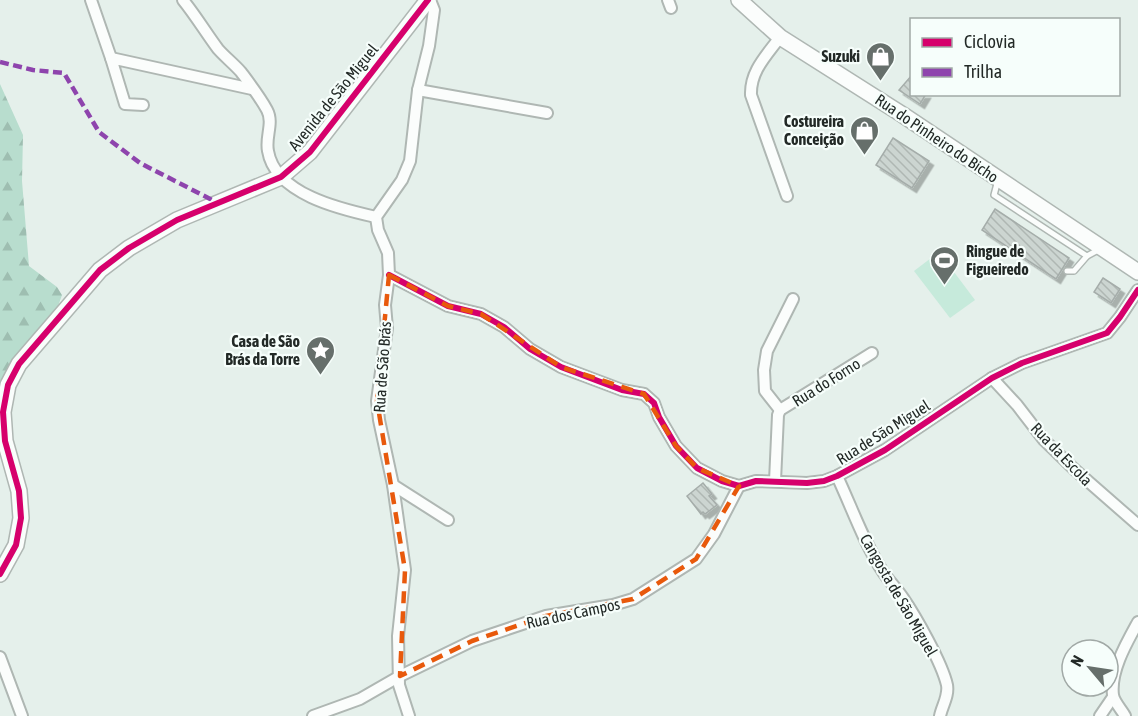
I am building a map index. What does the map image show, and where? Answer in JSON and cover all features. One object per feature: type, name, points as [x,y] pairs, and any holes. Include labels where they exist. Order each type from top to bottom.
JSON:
[{"type":"street","points":[[91,0],[125,104],[143,105]]},
{"type":"street","points":[[183,0],[219,50],[240,72],[270,116],[267,148],[271,164],[281,177],[315,199],[356,213],[376,217],[402,180],[410,161],[418,90],[429,46],[434,10],[424,2]]},
{"type":"street","name":"Rua do Pinheiro do Bicho","points":[[739,0],[780,37],[903,115],[1138,272]]},
{"type":"street","name":"Avenida de São Miguel","points":[[0,574],[16,545],[21,518],[19,491],[8,471],[3,412],[3,398],[19,364],[100,270],[129,248],[177,220],[281,177],[310,152],[424,2]]},
{"type":"street","points":[[780,37],[755,72],[750,84],[751,95],[787,196]]},
{"type":"street","points":[[111,58],[229,86],[252,89]]},
{"type":"street","points":[[418,90],[547,113]]},
{"type":"street","name":"Rua de São Brás","points":[[376,217],[378,230],[388,253],[389,275],[385,291],[387,328],[378,401],[379,420],[393,485],[405,570],[398,636],[399,685],[409,716]]},
{"type":"street","points":[[389,275],[448,306],[481,314],[504,327],[530,349],[561,367],[622,390],[644,394],[654,403],[675,446],[697,468],[722,481],[739,486]]},
{"type":"street","name":"Rua de São Miguel","points":[[739,486],[756,481],[807,483],[824,481],[837,476],[885,450],[992,378],[1022,363],[1107,333],[1138,290]]},
{"type":"street","points":[[780,410],[765,391],[764,370],[767,351],[793,299]]},
{"type":"street","name":"Rua do Forno","points":[[775,481],[780,410],[872,353]]},
{"type":"street","name":"Rua da Escola","points":[[992,378],[1017,405],[1044,440],[1138,525]]},
{"type":"street","name":"Cangosta de São Miguel","points":[[837,476],[869,546],[884,573],[903,597],[941,670],[947,696],[940,716]]},
{"type":"street","points":[[393,485],[448,520]]},
{"type":"street","name":"Rua dos Campos","points":[[313,716],[327,713],[360,699],[400,675],[472,641],[546,616],[613,605],[633,599],[696,558],[714,534],[739,486]]},
{"type":"street","points":[[1120,660],[1138,622]]},
{"type":"street","points":[[0,657],[22,716]]},
{"type":"street","points":[[1100,716],[1112,698]]},
{"type":"street","points":[[1114,698],[1125,715]]},
{"type":"lane","points":[[998,179],[994,195],[1087,256]]},
{"type":"lane","points":[[1067,271],[1074,271],[1087,256],[1103,248]]},
{"type":"highlighted area","points":[[389,275],[448,306],[481,314],[561,367],[644,394],[676,446],[697,468],[739,486],[696,559],[633,599],[546,616],[472,641],[400,676],[405,570],[377,401]]},
{"type":"green space","points":[[0,84],[23,135],[22,181],[29,266],[57,287],[62,295],[57,309],[27,345],[0,385]]},
{"type":"green space","name":"Ringue de Figueiredo","points":[[939,252],[975,300],[950,318],[914,271]]},
{"type":"building","points":[[910,77],[910,96],[925,96],[920,104],[899,90]]},
{"type":"building","points":[[893,138],[929,161],[912,188],[876,165]]},
{"type":"building","points":[[995,209],[1069,258],[1056,279],[982,230]]},
{"type":"building","points":[[1103,278],[1120,289],[1111,303],[1094,292]]},
{"type":"building","points":[[703,483],[712,494],[709,496],[717,505],[705,514],[703,512],[701,514],[687,496]]},
{"type":"marked path","points":[[0,62],[33,70],[64,73],[99,132],[140,163],[218,203]]},
{"type":"cycle path","points":[[0,574],[16,545],[21,518],[19,491],[5,441],[3,412],[8,385],[19,364],[100,270],[129,248],[177,220],[281,177],[310,152],[428,0]]},
{"type":"cycle path","points":[[389,275],[448,306],[481,314],[504,327],[530,349],[561,367],[622,390],[644,394],[654,403],[659,417],[676,446],[697,468],[722,481],[739,486],[756,481],[807,483],[824,481],[837,476],[885,450],[992,378],[1022,363],[1107,333],[1138,290]]},
{"type":"place","name":"Suzuki","points":[[881,82]]},
{"type":"place","name":"Costureira Conceição","points":[[865,156]]},
{"type":"place","name":"Ringue de Figueiredo","points":[[945,286]]},
{"type":"place","name":"Casa de São Brás da Torre","points":[[321,376]]}]
